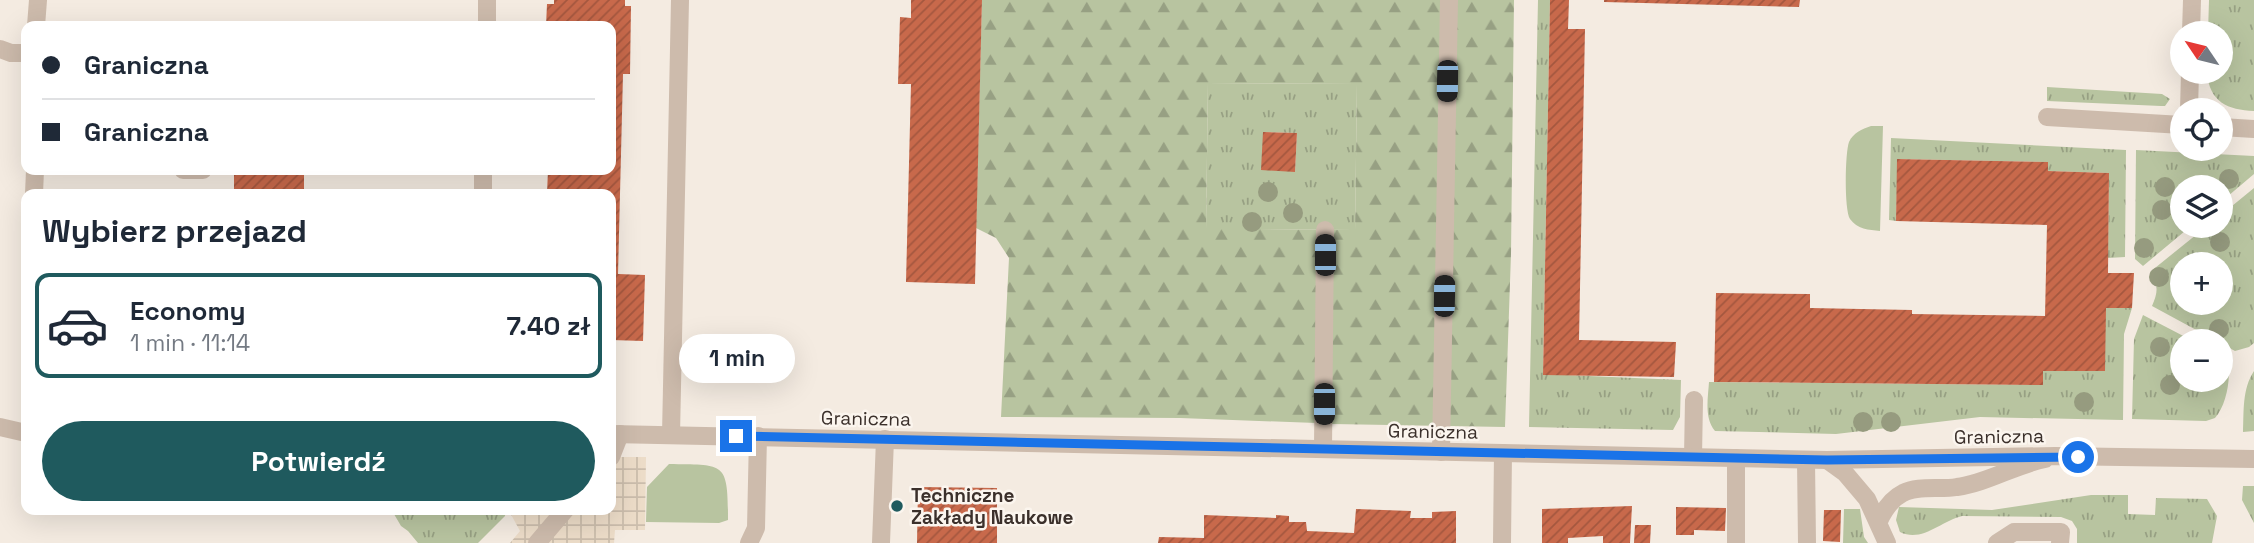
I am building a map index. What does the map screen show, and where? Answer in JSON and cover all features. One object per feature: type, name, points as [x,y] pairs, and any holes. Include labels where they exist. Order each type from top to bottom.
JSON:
[{"type":"street","points":[[36,21],[38,0]]},
{"type":"street","points":[[487,0],[487,21]]},
{"type":"street","points":[[671,435],[680,0]]},
{"type":"street","points":[[1441,452],[1449,0]]},
{"type":"street","points":[[2191,21],[2192,0]]},
{"type":"street","points":[[0,49],[21,53]]},
{"type":"street","points":[[2047,117],[2170,124]]},
{"type":"street","points":[[2233,128],[2254,129]]},
{"type":"street","points":[[1323,449],[1325,230]]},
{"type":"street","points":[[1693,457],[1694,400]]},
{"type":"street","points":[[0,426],[21,432]]},
{"type":"street","name":"Graniczna","points":[[616,434],[1806,460],[2056,456],[2254,459]]},
{"type":"street","points":[[748,543],[756,528],[758,436]]},
{"type":"street","points":[[881,543],[885,439]]},
{"type":"street","points":[[1502,543],[1503,453]]},
{"type":"street","points":[[1879,521],[1885,508],[1901,494],[1912,490],[1972,484],[2056,456]]},
{"type":"street","points":[[1736,458],[1736,543]]},
{"type":"street","points":[[1806,460],[1807,543]]},
{"type":"street","points":[[1827,460],[1856,485],[1867,499],[1887,543]]},
{"type":"street","points":[[537,543],[561,515]]},
{"type":"street","points":[[1997,543],[2014,531],[2061,532],[2060,543]]},
{"type":"green space","points":[[982,0],[1514,0],[1511,254],[1505,427],[1332,424],[1332,230],[1355,230],[1357,84],[1208,83],[1206,228],[1318,230],[1316,423],[1180,418],[1001,417],[1009,258],[996,238],[976,228]]},
{"type":"green space","points":[[1538,0],[1550,0],[1543,374],[1681,380],[1680,417],[1673,430],[1529,427]]},
{"type":"green space","points":[[2209,0],[2254,0],[2254,111],[2233,108],[2233,98],[2217,98],[2212,91],[2210,84],[2233,84],[2233,21],[2208,21]]},
{"type":"green space","points":[[1208,83],[1357,84],[1355,230],[1206,229]],"holes":[[[1263,132],[1297,133],[1295,172]]]},
{"type":"green space","points":[[2047,87],[2162,94],[2170,99],[2165,106],[2047,101]]},
{"type":"green space","points":[[1871,126],[1883,126],[1880,231],[1856,225],[1850,219],[1847,204],[1846,169],[1849,142],[1858,132]]},
{"type":"green space","points":[[1891,138],[2126,150],[2125,257],[2108,258],[2109,173],[2048,171],[2047,162],[1898,159],[1896,221],[1889,220]]},
{"type":"green space","points":[[2136,150],[2170,152],[2170,161],[2233,161],[2233,155],[2254,156],[2254,174],[2233,192],[2233,175],[2170,175],[2170,238],[2177,238],[2143,266],[2135,259]]},
{"type":"green space","points":[[2254,188],[2254,343],[2235,351],[2233,329],[2194,329],[2152,306],[2157,288],[2150,272],[2170,256],[2170,315],[2233,315],[2233,252],[2175,252],[2192,238],[2233,238],[2233,205]]},
{"type":"green space","points":[[2106,308],[2132,308],[2124,334],[2123,420],[1980,417],[1836,434],[1715,431],[1709,420],[1709,382],[2042,385],[2043,371]]},
{"type":"green space","points":[[2143,315],[2170,329],[2170,392],[2227,392],[2215,418],[2206,421],[2132,419],[2134,339]]},
{"type":"green space","points":[[2254,371],[2254,431],[2243,432],[2246,393]]},
{"type":"green space","points":[[669,464],[702,465],[720,470],[727,486],[728,520],[719,523],[646,522],[647,487]]},
{"type":"green space","points":[[2243,486],[2254,486],[2254,523],[2242,500]]},
{"type":"green space","points":[[2091,495],[2128,495],[2128,514],[2155,515],[2156,498],[2207,499],[2217,516],[2212,543],[2077,543],[2077,529],[2072,521],[2061,517],[1962,516],[1916,535],[1900,532],[1896,520],[1899,507],[1992,510]]},
{"type":"green space","points":[[1844,509],[1860,509],[1864,537],[1868,543],[1843,543]]},
{"type":"green space","points":[[395,515],[505,515],[478,543],[418,543],[401,526]]},
{"type":"shaded area","points":[[616,457],[646,457],[645,530],[615,530],[614,543],[510,543],[520,531],[511,515],[616,515]]},
{"type":"building","points":[[554,0],[625,0],[625,6],[631,6],[630,74],[623,74],[618,274],[645,275],[643,341],[616,340],[616,189],[547,189],[548,175],[616,175],[616,21],[546,21],[547,4],[554,4]]},
{"type":"building","points":[[911,0],[982,0],[975,284],[906,282],[911,84],[898,84],[900,17],[911,18]]},
{"type":"building","points":[[1550,0],[1569,0],[1568,29],[1585,29],[1579,340],[1676,342],[1674,377],[1543,375]]},
{"type":"building","points":[[1604,0],[1800,0],[1799,7]]},
{"type":"building","points":[[1263,132],[1297,133],[1295,172],[1261,170]]},
{"type":"building","points":[[1897,159],[2048,162],[2048,171],[2109,173],[2108,273],[2134,273],[2132,308],[2106,308],[2105,371],[2043,371],[2043,385],[1714,382],[1716,293],[1810,294],[1810,308],[1912,310],[1912,314],[2045,316],[2047,225],[1896,221]]},
{"type":"building","points":[[234,175],[304,175],[304,189],[234,189]]},
{"type":"building","points":[[918,487],[997,488],[997,543],[917,543]]},
{"type":"building","points":[[1632,506],[1630,543],[1603,543],[1603,536],[1568,538],[1568,543],[1542,543],[1542,509]]},
{"type":"building","points":[[1676,507],[1726,508],[1725,531],[1694,530],[1694,535],[1676,535]]},
{"type":"building","points":[[1356,509],[1411,511],[1410,518],[1432,518],[1432,512],[1456,511],[1456,543],[1158,543],[1159,537],[1204,538],[1204,515],[1276,518],[1276,515],[1289,516],[1289,522],[1306,522],[1307,531],[1354,533]]},
{"type":"building","points":[[1824,510],[1841,510],[1840,542],[1823,541]]},
{"type":"building","points":[[1635,525],[1651,525],[1650,543],[1634,543]]},
{"type":"place","name":"Techniczne Zakłady Naukowe","points":[[897,506]]},
{"type":"route","points":[[736,436],[1827,460],[2078,457]]}]
